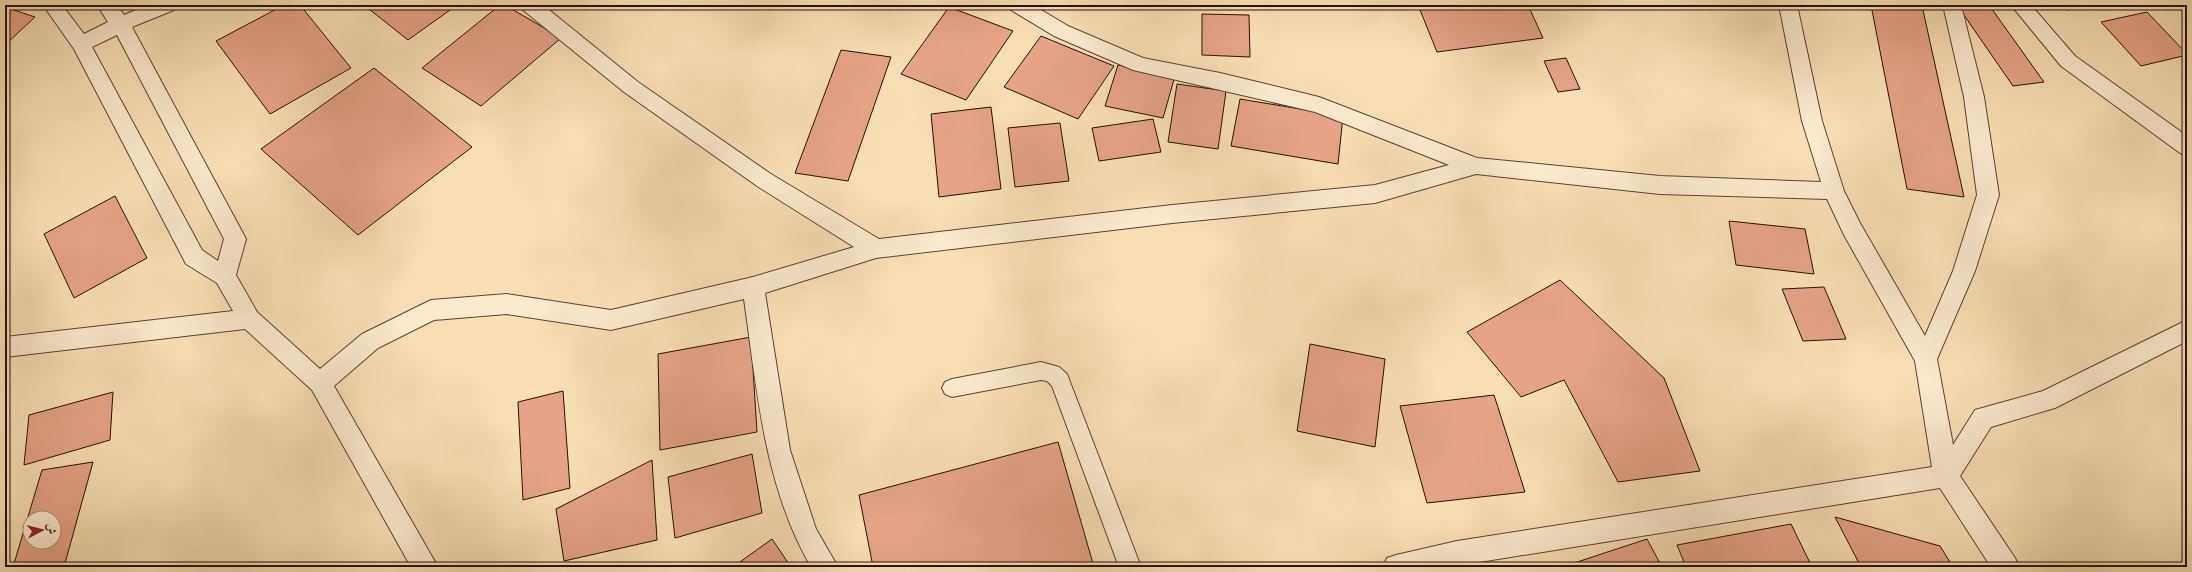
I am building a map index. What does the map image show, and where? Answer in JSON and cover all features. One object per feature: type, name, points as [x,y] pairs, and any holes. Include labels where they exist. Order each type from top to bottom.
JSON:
[{"type":"street","points":[[52,5],[81,44],[194,257],[225,276],[249,319],[320,382],[425,567]]},
{"type":"street","points":[[106,5],[121,24],[235,239],[225,276]]},
{"type":"street","points":[[81,44],[121,24],[167,5]]},
{"type":"street","points":[[530,5],[631,88],[764,180],[876,249]]},
{"type":"street","points":[[1018,5],[1060,31],[1140,65],[1220,81],[1319,105],[1399,138],[1476,166],[1660,185],[1834,191]]},
{"type":"street","points":[[1926,359],[1964,271],[1988,195],[1974,97],[1952,5]]},
{"type":"street","points":[[2020,5],[2068,61],[2187,147]]},
{"type":"street","points":[[1787,6],[1812,122],[1834,191],[1852,229],[1926,359],[1946,476],[2006,567]]},
{"type":"street","points":[[320,382],[370,341],[431,310],[507,304],[611,320],[753,287],[876,249],[1172,214],[1375,194],[1476,166]]},
{"type":"street","points":[[753,287],[778,450],[806,535],[825,567]]},
{"type":"street","points":[[5,347],[249,319]]},
{"type":"street","points":[[1396,567],[1457,553],[1946,476],[1983,418],[2047,400],[2187,330]]},
{"type":"lane","points":[[952,388],[1041,371],[1052,373],[1060,380],[1130,567]]},
{"type":"building","points":[[284,5],[300,5],[351,68],[270,114],[216,41]]},
{"type":"building","points":[[364,5],[457,5],[408,40]]},
{"type":"building","points":[[500,5],[505,5],[561,38],[481,106],[422,68]]},
{"type":"building","points":[[1418,5],[1528,5],[1543,38],[1437,52]]},
{"type":"building","points":[[1871,5],[1923,10],[1964,197],[1907,189]]},
{"type":"building","points":[[1957,5],[1989,5],[2044,82],[2013,86]]},
{"type":"building","points":[[2062,5],[2118,5],[2066,10]]},
{"type":"building","points":[[5,7],[35,17],[5,45]]},
{"type":"building","points":[[949,7],[1013,31],[966,100],[901,74]]},
{"type":"building","points":[[2147,12],[2187,55],[2141,66],[2101,22]]},
{"type":"building","points":[[1202,14],[1249,15],[1250,57],[1202,55]]},
{"type":"building","points":[[1041,36],[1114,66],[1078,119],[1004,87]]},
{"type":"building","points":[[841,50],[891,57],[848,181],[795,173]]},
{"type":"building","points":[[1566,58],[1580,89],[1558,92],[1544,61]]},
{"type":"building","points":[[1118,65],[1175,76],[1163,118],[1105,106]]},
{"type":"building","points":[[374,68],[472,147],[358,235],[261,149]]},
{"type":"building","points":[[1177,84],[1226,91],[1218,149],[1168,142]]},
{"type":"building","points":[[1240,99],[1343,116],[1338,164],[1231,146]]},
{"type":"building","points":[[991,107],[1001,189],[939,197],[931,114]]},
{"type":"building","points":[[1153,119],[1161,152],[1099,161],[1092,128]]},
{"type":"building","points":[[1060,123],[1069,181],[1015,187],[1008,128]]},
{"type":"building","points":[[115,196],[147,258],[74,298],[44,234]]},
{"type":"building","points":[[1729,221],[1805,229],[1814,274],[1736,265]]},
{"type":"building","points":[[1560,280],[1664,378],[1700,471],[1618,482],[1564,380],[1521,397],[1467,332]]},
{"type":"building","points":[[1824,287],[1846,339],[1803,341],[1782,289]]},
{"type":"building","points":[[751,337],[757,432],[660,450],[658,354]]},
{"type":"building","points":[[1310,344],[1385,359],[1375,447],[1297,431]]},
{"type":"building","points":[[563,391],[570,488],[523,500],[518,402]]},
{"type":"building","points":[[113,392],[110,440],[24,465],[29,415]]},
{"type":"building","points":[[1494,395],[1525,492],[1427,503],[1400,406]]},
{"type":"building","points":[[5,422],[9,446],[5,448]]},
{"type":"building","points":[[1058,442],[1094,567],[873,567],[859,495]]},
{"type":"building","points":[[752,454],[762,513],[675,538],[668,477]]},
{"type":"building","points":[[652,460],[657,540],[564,561],[556,509]]},
{"type":"building","points":[[93,462],[64,567],[13,567],[22,537],[22,550],[62,550],[62,510],[30,510],[42,470]]},
{"type":"building","points":[[1835,517],[1940,546],[1953,567],[1861,567]]},
{"type":"building","points":[[1791,524],[1812,567],[1686,567],[1677,545]]},
{"type":"building","points":[[772,539],[791,567],[733,567]]},
{"type":"building","points":[[1647,539],[1662,567],[1569,567],[1568,565]]}]
